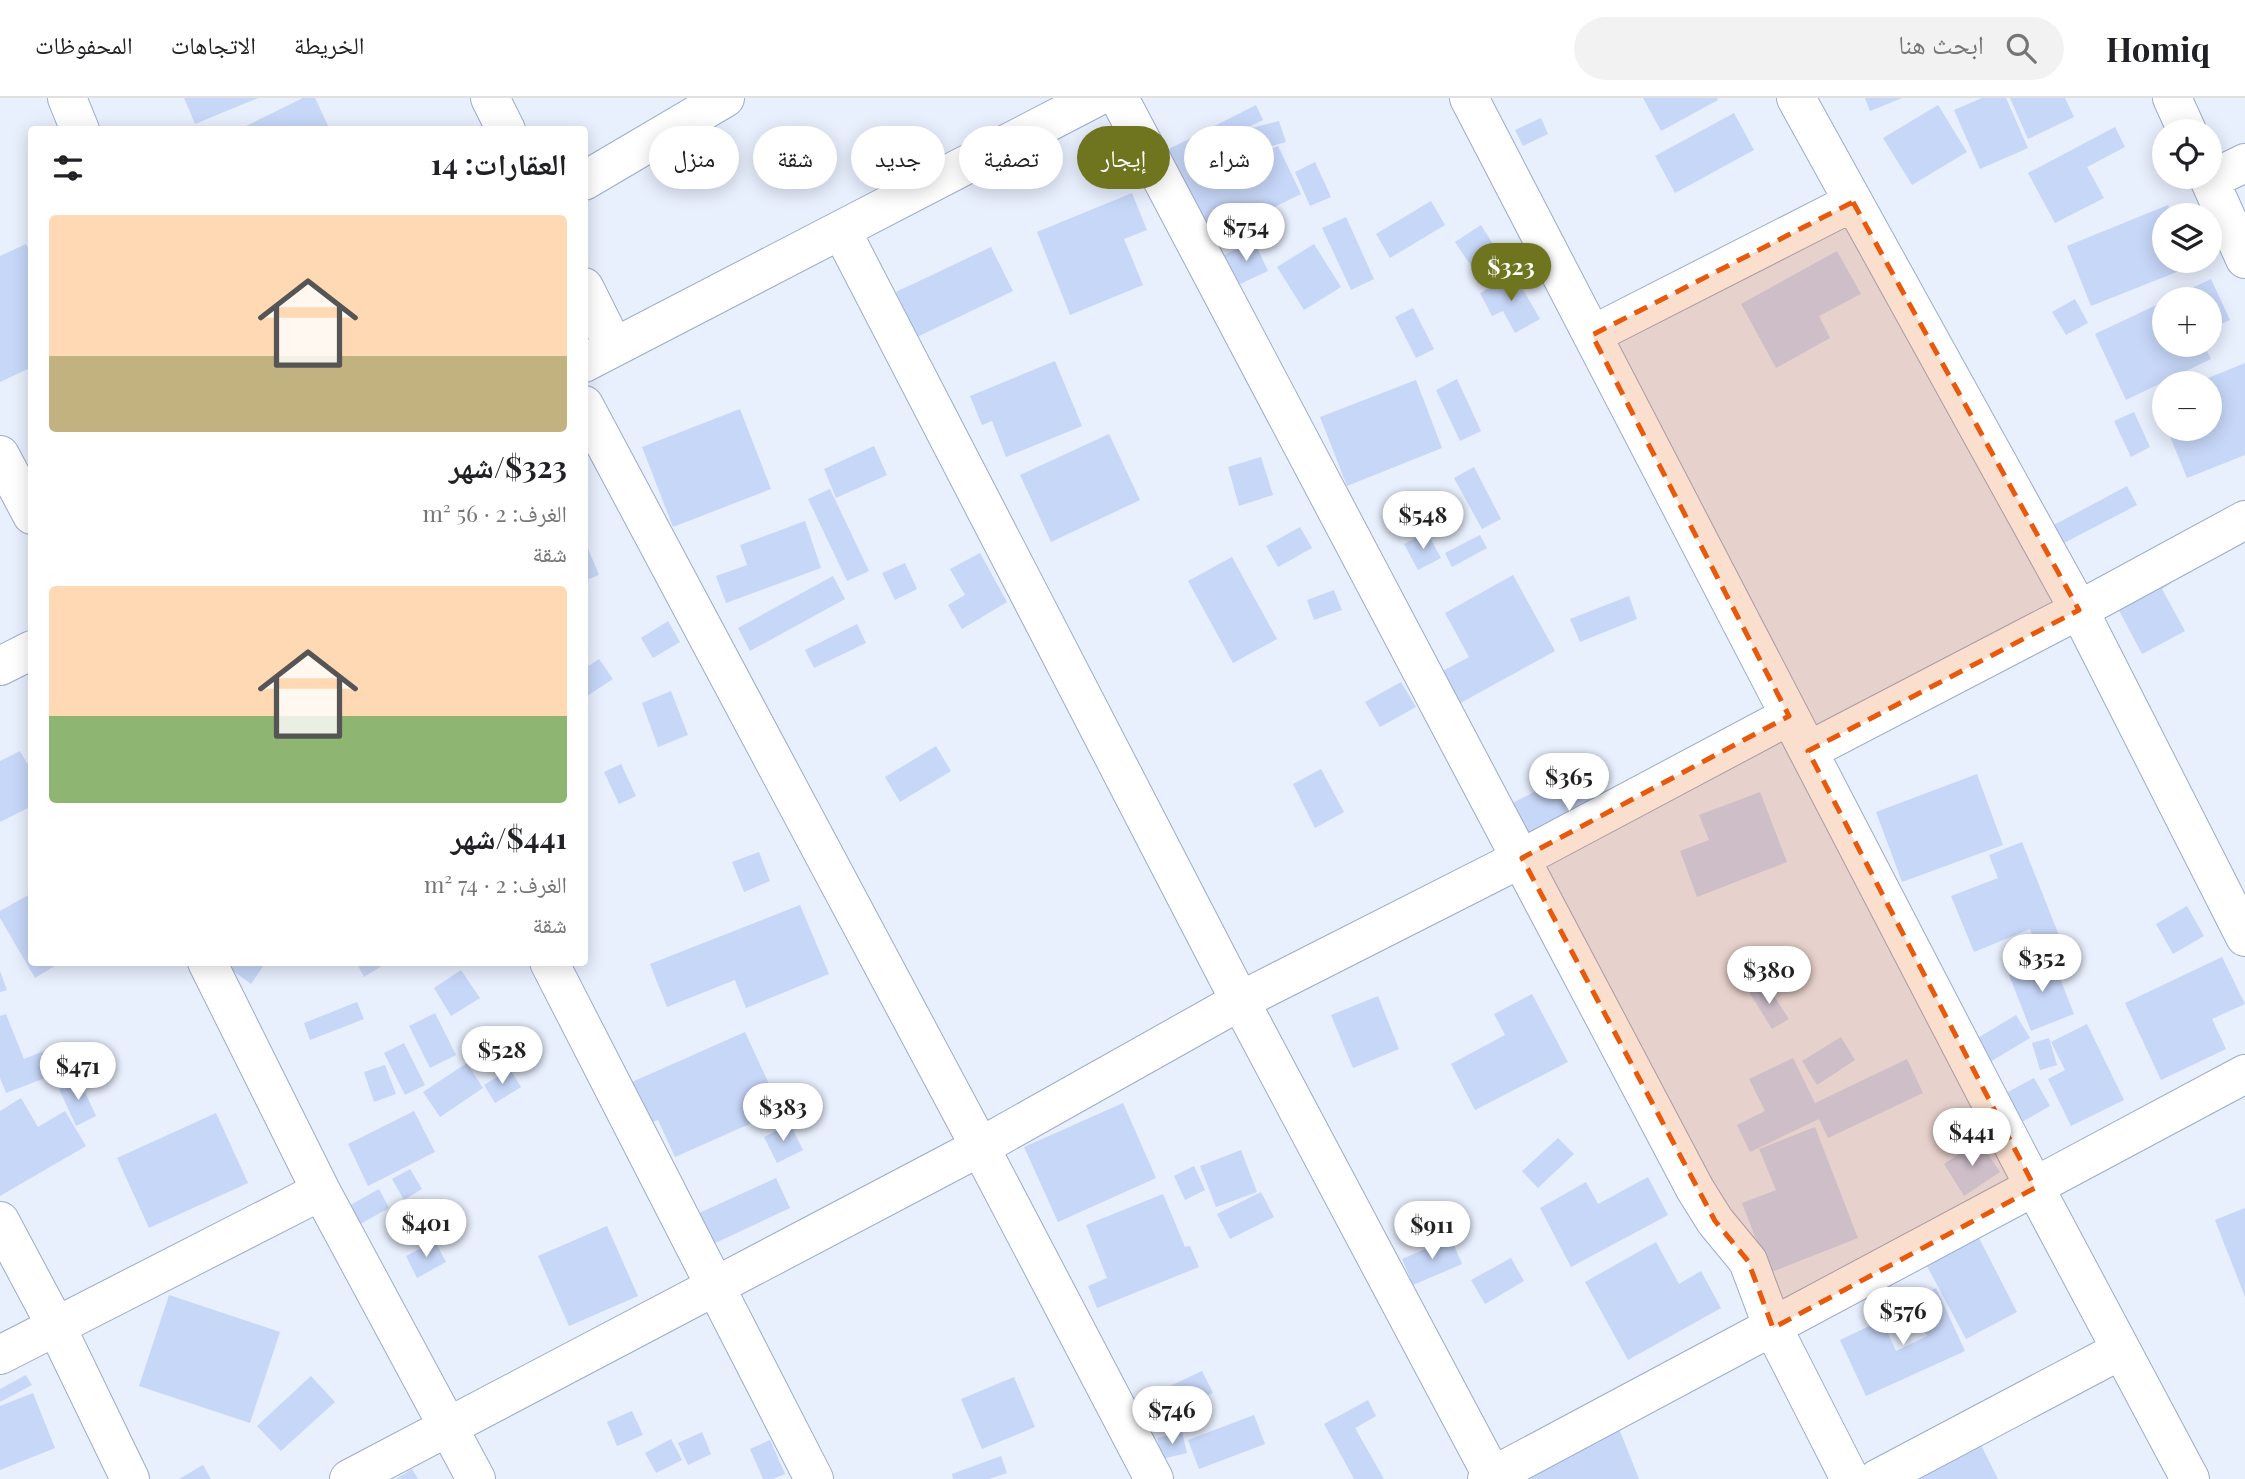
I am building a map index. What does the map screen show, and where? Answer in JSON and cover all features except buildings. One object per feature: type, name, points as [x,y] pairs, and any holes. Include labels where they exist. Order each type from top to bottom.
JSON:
[{"type":"street","points":[[66,98],[78,126]]},
{"type":"street","points":[[490,98],[504,126]]},
{"type":"street","points":[[588,179],[725,98]]},
{"type":"street","points":[[588,305],[599,355],[1095,98]]},
{"type":"street","points":[[1119,98],[1695,1189],[1715,1220],[1748,1261],[1773,1328],[1850,1479]]},
{"type":"street","points":[[1469,98],[2035,1188],[2190,1479]]},
{"type":"street","points":[[1796,98],[2079,610],[2245,937]]},
{"type":"street","points":[[2172,98],[2182,119]]},
{"type":"street","points":[[2222,173],[2245,163]]},
{"type":"street","points":[[2214,189],[2245,260]]},
{"type":"street","points":[[1592,335],[1853,202]]},
{"type":"street","points":[[841,230],[1240,1001],[1491,1478],[2245,1074]]},
{"type":"street","points":[[588,412],[1154,1479]]},
{"type":"street","points":[[9,461],[28,506]]},
{"type":"street","points":[[1808,751],[2245,520]]},
{"type":"street","points":[[0,666],[28,652]]},
{"type":"street","points":[[349,1479],[980,1147],[1240,1001],[1522,858],[1789,716]]},
{"type":"street","points":[[209,966],[321,1191],[476,1479]]},
{"type":"street","points":[[551,966],[814,1479]]},
{"type":"street","points":[[0,1355],[321,1191]]},
{"type":"street","points":[[0,1221],[56,1326],[130,1479]]},
{"type":"street","points":[[1877,1479],[2121,1350]]},
{"type":"highlighted area","points":[[1853,202],[2079,610],[1808,751],[2035,1188],[1773,1328],[1748,1261],[1715,1221],[1522,858],[1789,716],[1592,335]]}]
